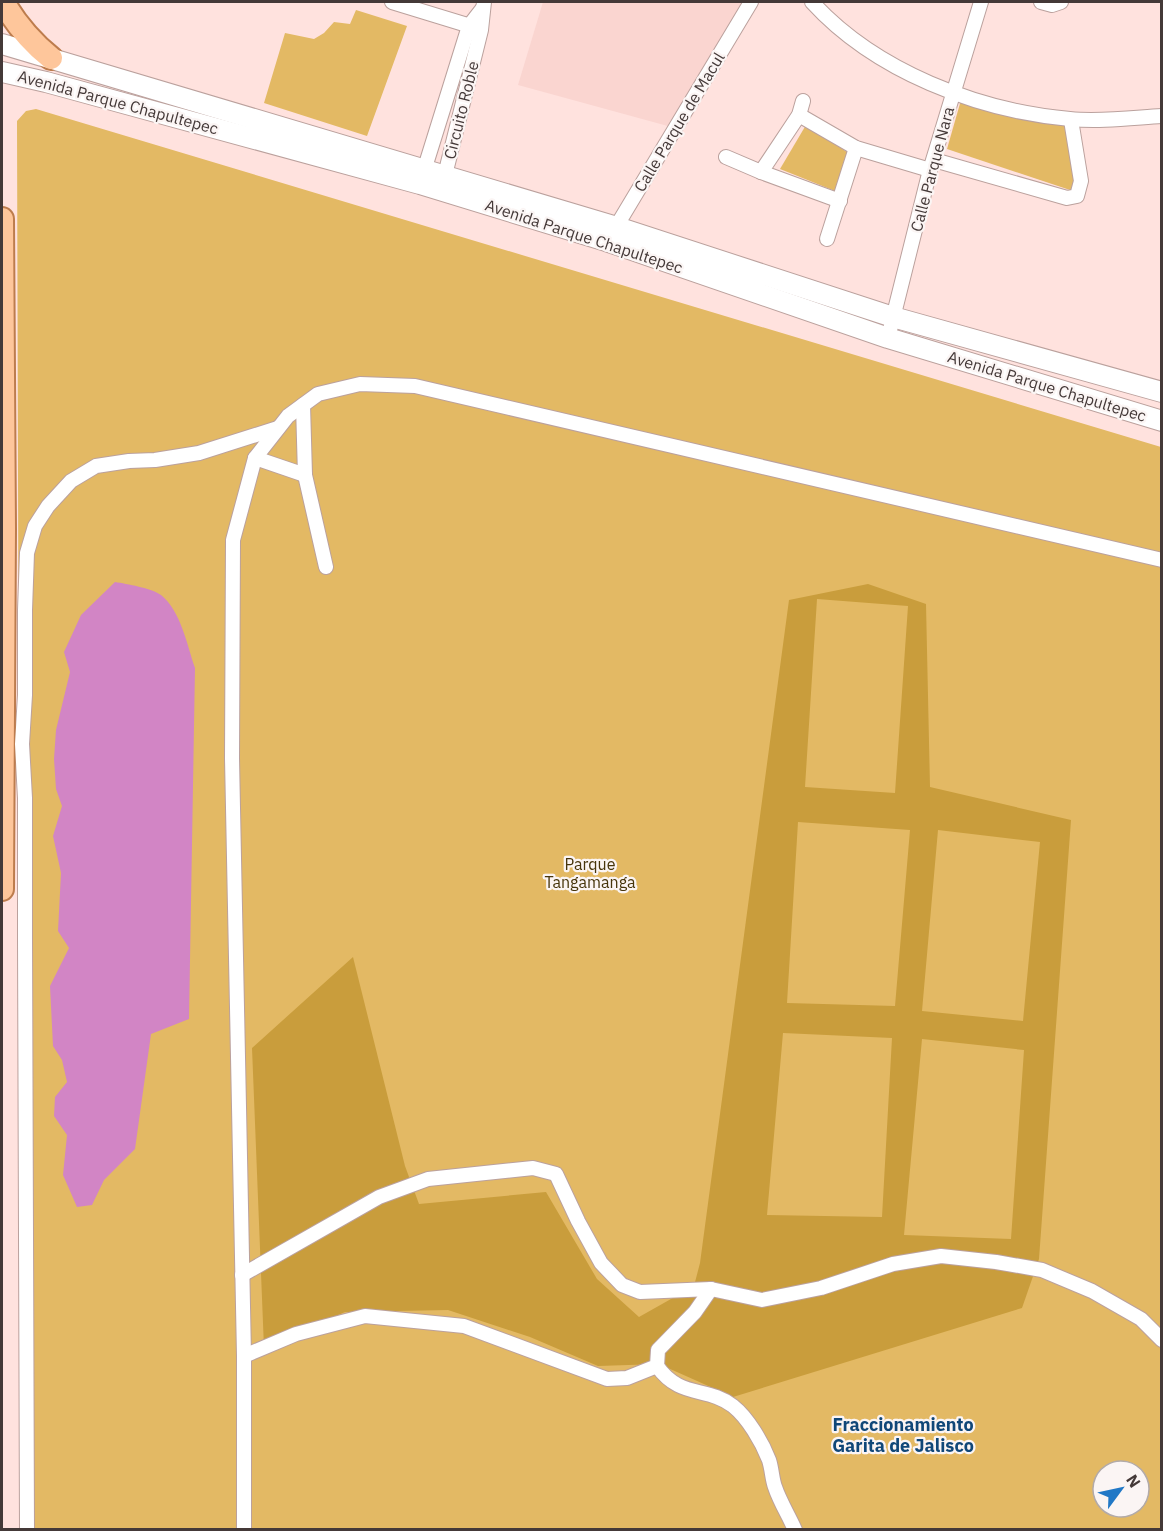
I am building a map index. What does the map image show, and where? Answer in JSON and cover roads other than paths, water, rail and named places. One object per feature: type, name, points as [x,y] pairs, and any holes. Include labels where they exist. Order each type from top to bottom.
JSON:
[{"type":"main road","points":[[3,2],[14,21],[32,42],[51,58]]},
{"type":"main road","name":"Avenida Parque Chapultepec","points":[[2,44],[422,177]]},
{"type":"main road","name":"Avenida Parque Chapultepec","points":[[2,72],[422,177],[892,317],[1161,392]]},
{"type":"main road","points":[[2,219],[4,529],[2,889]]},
{"type":"main road","name":"Avenida Parque Chapultepec","points":[[611,234],[888,338],[1161,421]]},
{"type":"street","points":[[392,2],[475,28]]},
{"type":"street","name":"Calle Parque de Macul","points":[[611,234],[751,2]]},
{"type":"street","points":[[812,2],[828,20],[887,62],[952,93],[1029,115],[1071,120],[1161,116]]},
{"type":"street","name":"Calle Parque Nara","points":[[888,338],[932,165],[981,2]]},
{"type":"street","points":[[1041,2],[1052,5],[1061,2]]},
{"type":"street","name":"Circuito Roble","points":[[422,177],[484,5]]},
{"type":"street","name":"Circuito Roble","points":[[443,183],[475,28]]},
{"type":"street","points":[[761,172],[799,115],[803,100]]},
{"type":"street","points":[[799,115],[855,148],[1067,198],[1077,196],[1081,181],[1071,120]]},
{"type":"street","points":[[827,239],[855,148]]},
{"type":"street","points":[[726,157],[840,201]]},
{"type":"street","points":[[244,1530],[244,1356],[232,758],[233,540],[255,458],[288,416],[318,394],[360,384],[415,386],[1161,560]]},
{"type":"street","points":[[303,405],[304,475],[326,567]]},
{"type":"street","points":[[27,1530],[26,798],[22,744],[27,553],[35,526],[48,506],[70,481],[96,466],[199,453],[278,428]]},
{"type":"street","points":[[255,458],[304,475]]},
{"type":"street","points":[[242,1275],[379,1197],[428,1179],[533,1168],[556,1174],[601,1263],[622,1286],[640,1292],[711,1288],[762,1300],[821,1288],[893,1264],[941,1256],[1042,1270],[1092,1292],[1141,1319],[1161,1340]]},
{"type":"street","points":[[711,1288],[694,1312],[658,1350],[657,1366],[666,1379],[692,1392],[713,1396],[731,1405],[747,1419],[768,1459],[775,1488],[795,1530]]},
{"type":"street","points":[[244,1356],[297,1334],[365,1316],[464,1326],[608,1379],[627,1378],[657,1366]]},
{"type":"district","name":"Fraccionamiento Garita de Jalisco","points":[[903,1434]]},
{"type":"park label","name":"Parque Tangamanga","points":[[590,873]]}]
